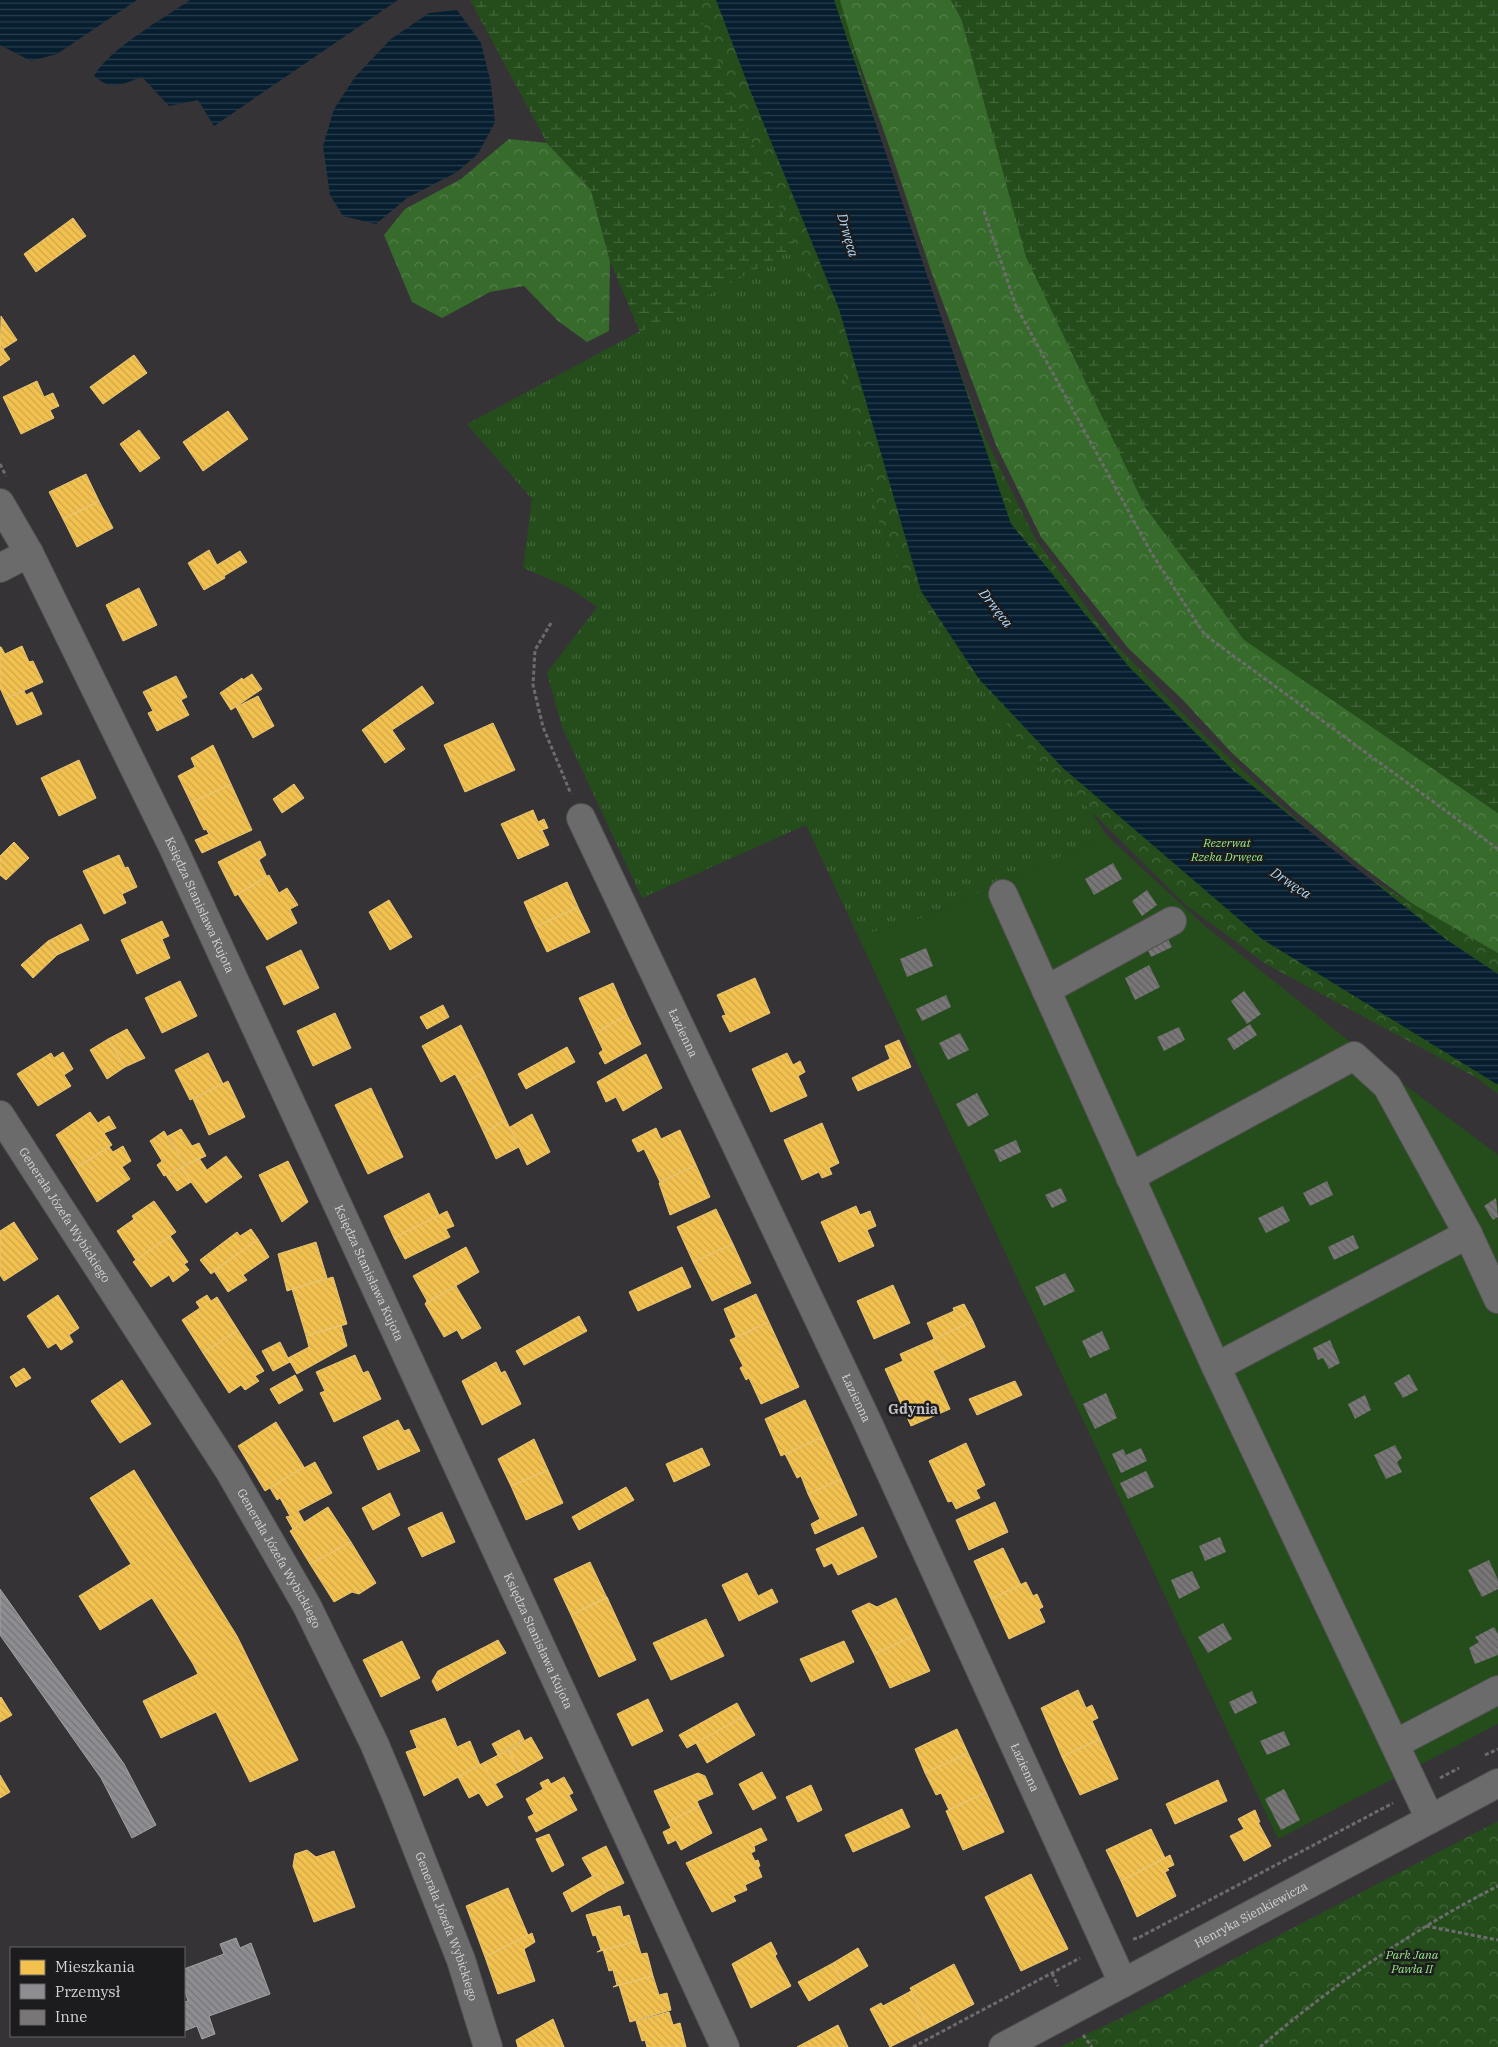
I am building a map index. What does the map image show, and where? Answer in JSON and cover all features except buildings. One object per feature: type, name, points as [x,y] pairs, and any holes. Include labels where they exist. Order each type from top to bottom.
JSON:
[{"type":"main road","name":"Henryka Sienkiewicza","points":[[1003,2047],[1498,1783]]},
{"type":"street","name":"Księdza Stanisława Kujota","points":[[0,504],[29,553],[176,854],[725,2047]]},
{"type":"street","points":[[0,568],[29,553]]},
{"type":"street","name":"Łazienna","points":[[581,818],[867,1421],[1123,1983]]},
{"type":"street","points":[[1003,894],[1216,1367],[1430,1819]]},
{"type":"street","points":[[1046,990],[1172,921]]},
{"type":"street","points":[[1130,1177],[1354,1056],[1386,1086],[1468,1234],[1498,1299]]},
{"type":"street","name":"Generała Józefa Wybickiego","points":[[0,1115],[230,1472],[307,1606],[374,1743],[398,1800],[461,1960],[486,2044]]},
{"type":"street","points":[[1216,1367],[1468,1234]]},
{"type":"street","points":[[1395,1744],[1498,1690]]},
{"type":"path","points":[[984,211],[1016,306],[1152,554],[1205,635],[1498,849]]},
{"type":"path","points":[[551,623],[535,650],[533,685],[543,728],[581,818]]},
{"type":"path","points":[[1482,1757],[1498,1749]]},
{"type":"path","points":[[913,2047],[1105,1944],[1138,1938],[1465,1765]]},
{"type":"path","points":[[1260,2047],[1296,2016],[1368,1964],[1450,1911],[1498,1886]]},
{"type":"path","points":[[1425,1926],[1498,1940]]},
{"type":"green space","points":[[470,0],[716,0],[810,240],[640,332],[610,261],[591,190],[547,143]]},
{"type":"green space","name":"Rezerwat Rzeka Drwęca","points":[[693,0],[840,0],[908,234],[985,438],[1036,540],[1111,640],[1205,736],[1349,867],[1498,953],[1498,1094],[1477,1078],[1266,964],[1187,906],[1017,738],[933,622],[880,526],[837,345]]},
{"type":"green space","points":[[837,0],[951,0],[961,18],[1245,640],[1498,813],[1498,963],[1462,941],[1359,864],[1295,811],[1231,752],[1182,699],[1128,648],[1041,537],[996,445],[931,271]]},
{"type":"green space","points":[[951,0],[1498,0],[1498,813],[1244,640],[1145,507],[1026,257],[961,18]]},
{"type":"green space","points":[[509,139],[547,143],[591,190],[610,261],[609,331],[587,342],[558,321],[524,286],[490,292],[442,318],[412,302],[384,235],[405,209],[461,179]]},
{"type":"green space","points":[[810,240],[1063,768],[1107,836],[926,917],[858,936],[806,825],[642,898],[562,727],[547,673],[597,607],[568,587],[523,568],[532,499],[467,424]]},
{"type":"green space","points":[[1107,836],[1206,927],[1394,1077],[1498,1155],[1498,1724],[1278,1839],[858,936],[926,917]]},
{"type":"green space","name":"Park Jana Pawła II","points":[[1498,1821],[1498,2047],[1060,2047],[1119,2019]]},
{"type":"water","points":[[0,0],[137,0],[57,54],[31,61],[0,45]]},
{"type":"water","points":[[190,0],[398,0],[214,126],[198,100],[169,106],[142,77],[123,84],[112,85],[94,76],[101,66],[124,45]]},
{"type":"water","name":"Rezerwat Rzeka Drwęca","points":[[716,0],[834,0],[1011,524],[1129,667],[1235,772],[1447,940],[1498,974],[1498,1085],[1262,939],[1063,768],[979,679],[921,591],[839,309],[750,90]]},
{"type":"water","points":[[457,10],[481,43],[491,84],[495,122],[478,154],[457,172],[407,198],[376,224],[343,216],[330,195],[323,146],[334,109],[355,77],[391,39],[429,13]]},
{"type":"district","name":"Gdynia","points":[[913,1409]]},
{"type":"water label","name":"Drwęca","points":[[848,235]]},
{"type":"water label","name":"Drwęca","points":[[996,608]]},
{"type":"water label","name":"Drwęca","points":[[1291,883]]}]
